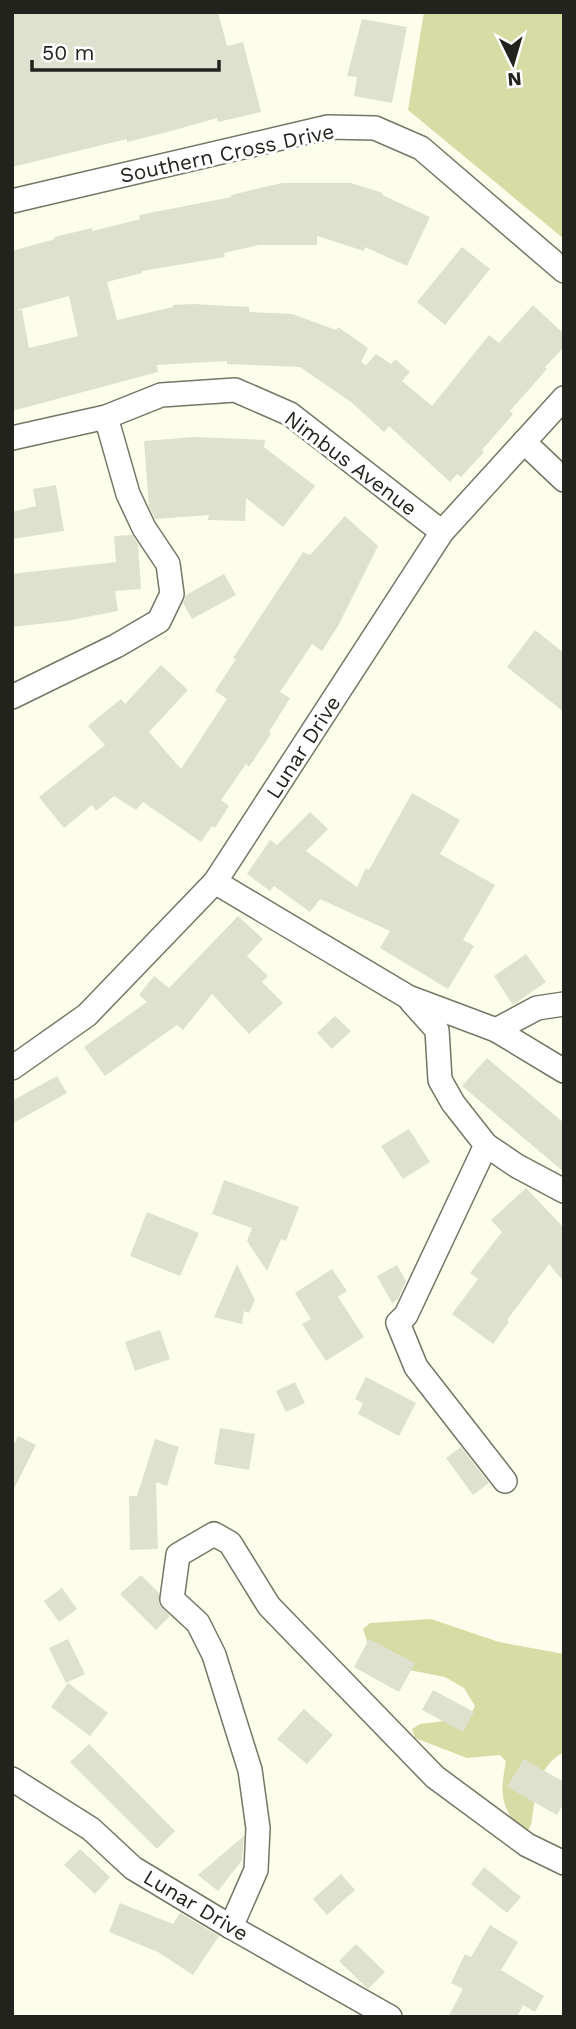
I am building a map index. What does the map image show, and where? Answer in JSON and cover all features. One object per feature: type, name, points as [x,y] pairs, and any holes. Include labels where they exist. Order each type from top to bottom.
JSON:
[{"type":"street","name":"Southern Cross Drive","points":[[12,201],[328,127],[375,128],[421,148],[564,271]]},
{"type":"street","name":"Nimbus Avenue","points":[[12,438],[106,417],[161,395],[235,390],[290,414],[442,533]]},
{"type":"street","name":"Lunar Drive","points":[[12,1068],[86,1015],[215,882],[442,533],[564,398]]},
{"type":"street","points":[[12,697],[116,646],[159,621],[172,594],[168,564],[145,528],[128,494],[106,417]]},
{"type":"street","points":[[524,442],[564,480]]},
{"type":"street","points":[[215,882],[408,997],[496,1030],[564,1071]]},
{"type":"street","points":[[408,997],[437,1030],[440,1080],[453,1103],[486,1145],[517,1166],[564,1191]]},
{"type":"street","points":[[496,1030],[537,1009],[564,1004]]},
{"type":"street","points":[[486,1145],[406,1315],[398,1323],[415,1367],[505,1481]]},
{"type":"street","points":[[231,1927],[256,1870],[258,1828],[250,1770],[214,1655],[198,1623],[172,1599],[178,1555],[214,1534],[230,1544],[269,1606],[435,1777],[527,1845],[564,1863]]},
{"type":"street","name":"Lunar Drive","points":[[12,1779],[92,1829],[133,1868],[390,2017]]},
{"type":"green space","points":[[424,12],[564,12],[564,239],[408,110]]},
{"type":"green space","points":[[431,1619],[499,1642],[564,1654],[564,1752],[547,1766],[542,1774],[531,1825],[527,1832],[519,1834],[506,1806],[503,1784],[506,1761],[500,1755],[467,1758],[415,1738],[412,1729],[420,1724],[469,1718],[475,1706],[464,1688],[445,1677],[388,1666],[371,1653],[363,1629],[370,1623]]},
{"type":"building","points":[[12,12],[218,12],[227,46],[243,42],[261,112],[218,122],[217,118],[127,142],[127,139],[12,167]]},
{"type":"building","points":[[362,19],[407,27],[392,103],[354,96],[357,77],[347,76]]},
{"type":"building","points":[[282,183],[351,183],[383,193],[382,195],[430,217],[407,266],[365,247],[364,251],[317,236],[317,245],[259,245],[224,253],[225,257],[142,271],[107,282],[117,320],[173,305],[193,304],[249,307],[249,312],[292,314],[336,330],[338,327],[368,348],[361,362],[366,365],[376,354],[391,364],[395,359],[410,372],[402,381],[432,406],[489,335],[499,343],[533,305],[564,334],[564,347],[510,411],[513,414],[482,450],[484,452],[461,477],[457,474],[450,482],[389,426],[384,432],[351,402],[300,367],[227,364],[227,361],[157,365],[158,372],[12,411],[12,251],[55,239],[54,237],[140,219],[139,215],[232,197],[231,195]],"holes":[[[69,296],[78,336],[29,348],[22,310],[17,310]]]},
{"type":"building","points":[[462,247],[490,269],[445,325],[417,302]]},
{"type":"building","points":[[194,437],[265,440],[264,447],[315,486],[283,527],[246,498],[245,521],[208,520],[209,515],[155,519],[149,507],[144,441]]},
{"type":"building","points":[[56,485],[64,531],[12,539],[12,512],[36,506],[33,489]]},
{"type":"building","points":[[345,516],[378,546],[338,626],[322,651],[312,644],[280,692],[290,698],[249,767],[246,764],[221,800],[229,806],[215,828],[212,826],[201,842],[143,802],[136,810],[114,796],[96,811],[92,805],[64,828],[39,797],[105,745],[88,726],[121,699],[125,704],[161,665],[188,690],[149,732],[181,769],[227,699],[215,691],[236,659],[233,658],[303,552],[310,555]]},
{"type":"building","points":[[132,535],[138,544],[141,589],[115,591],[118,611],[66,621],[12,627],[12,574],[116,562],[114,536]]},
{"type":"building","points":[[224,574],[236,595],[192,619],[183,603],[186,595]]},
{"type":"building","points":[[535,630],[564,653],[564,712],[507,667]]},
{"type":"building","points":[[412,793],[460,820],[440,854],[495,885],[463,940],[474,946],[448,989],[380,948],[390,931],[320,899],[310,912],[274,886],[270,891],[247,874],[270,840],[277,845],[310,812],[328,829],[306,851],[357,887]]},
{"type":"building","points":[[238,916],[263,939],[247,956],[268,976],[262,982],[283,1003],[249,1034],[212,994],[183,1030],[177,1025],[105,1076],[84,1047],[147,1002],[139,995],[154,976],[169,988]]},
{"type":"building","points":[[526,954],[546,982],[513,1005],[494,976]]},
{"type":"building","points":[[335,1016],[351,1031],[332,1049],[317,1033]]},
{"type":"building","points":[[487,1058],[564,1123],[564,1172],[462,1086]]},
{"type":"building","points":[[57,1076],[67,1093],[12,1124],[12,1101]]},
{"type":"building","points":[[409,1129],[430,1162],[403,1179],[381,1146]]},
{"type":"building","points":[[224,1180],[299,1207],[286,1241],[281,1239],[267,1271],[247,1241],[252,1228],[212,1214]]},
{"type":"building","points":[[526,1188],[564,1228],[564,1282],[549,1264],[507,1320],[509,1322],[493,1344],[452,1314],[478,1279],[470,1273],[502,1232],[491,1220]]},
{"type":"building","points":[[147,1212],[199,1233],[180,1276],[130,1256]]},
{"type":"building","points":[[237,1264],[255,1300],[249,1313],[244,1311],[242,1324],[214,1317]]},
{"type":"building","points":[[397,1265],[406,1281],[398,1299],[392,1303],[377,1276]]},
{"type":"building","points":[[332,1269],[347,1291],[338,1297],[364,1337],[326,1361],[302,1324],[311,1319],[295,1293]]},
{"type":"building","points":[[160,1330],[170,1359],[135,1371],[125,1342]]},
{"type":"building","points":[[366,1377],[416,1403],[399,1436],[358,1414],[363,1403],[355,1399]]},
{"type":"building","points":[[295,1382],[305,1403],[286,1412],[276,1391]]},
{"type":"building","points":[[220,1428],[255,1434],[249,1470],[214,1464]]},
{"type":"building","points":[[18,1436],[36,1445],[12,1493],[12,1448]]},
{"type":"building","points":[[155,1439],[179,1447],[167,1486],[156,1482],[158,1549],[130,1550],[129,1496],[137,1496]]},
{"type":"building","points":[[461,1447],[489,1483],[473,1495],[446,1458]]},
{"type":"building","points":[[141,1575],[159,1593],[159,1604],[170,1616],[156,1630],[120,1594]]},
{"type":"building","points":[[62,1588],[77,1609],[59,1622],[44,1601]]},
{"type":"building","points":[[68,1639],[85,1674],[66,1683],[49,1648]]},
{"type":"building","points":[[369,1639],[415,1663],[399,1692],[354,1667]]},
{"type":"building","points":[[68,1683],[108,1713],[90,1736],[51,1707]]},
{"type":"building","points":[[433,1690],[474,1712],[463,1732],[422,1710]]},
{"type":"building","points":[[304,1709],[333,1735],[307,1764],[277,1739]]},
{"type":"building","points":[[89,1744],[175,1831],[157,1849],[70,1762]]},
{"type":"building","points":[[524,1759],[564,1782],[564,1803],[557,1815],[507,1787]]},
{"type":"building","points":[[244,1836],[242,1860],[218,1891],[198,1875]]},
{"type":"building","points":[[80,1849],[110,1877],[95,1894],[64,1865]]},
{"type":"building","points":[[484,1867],[521,1897],[507,1913],[471,1884]]},
{"type":"building","points":[[341,1874],[355,1890],[327,1915],[313,1899]]},
{"type":"building","points":[[120,1903],[173,1924],[180,1913],[219,1936],[193,1975],[158,1952],[109,1932]]},
{"type":"building","points":[[490,1925],[518,1942],[501,1970],[544,1996],[535,2012],[523,2005],[517,2017],[448,2017],[463,1989],[451,1983],[465,1954],[471,1957]]},
{"type":"building","points":[[356,1944],[385,1972],[368,1989],[339,1961]]}]
